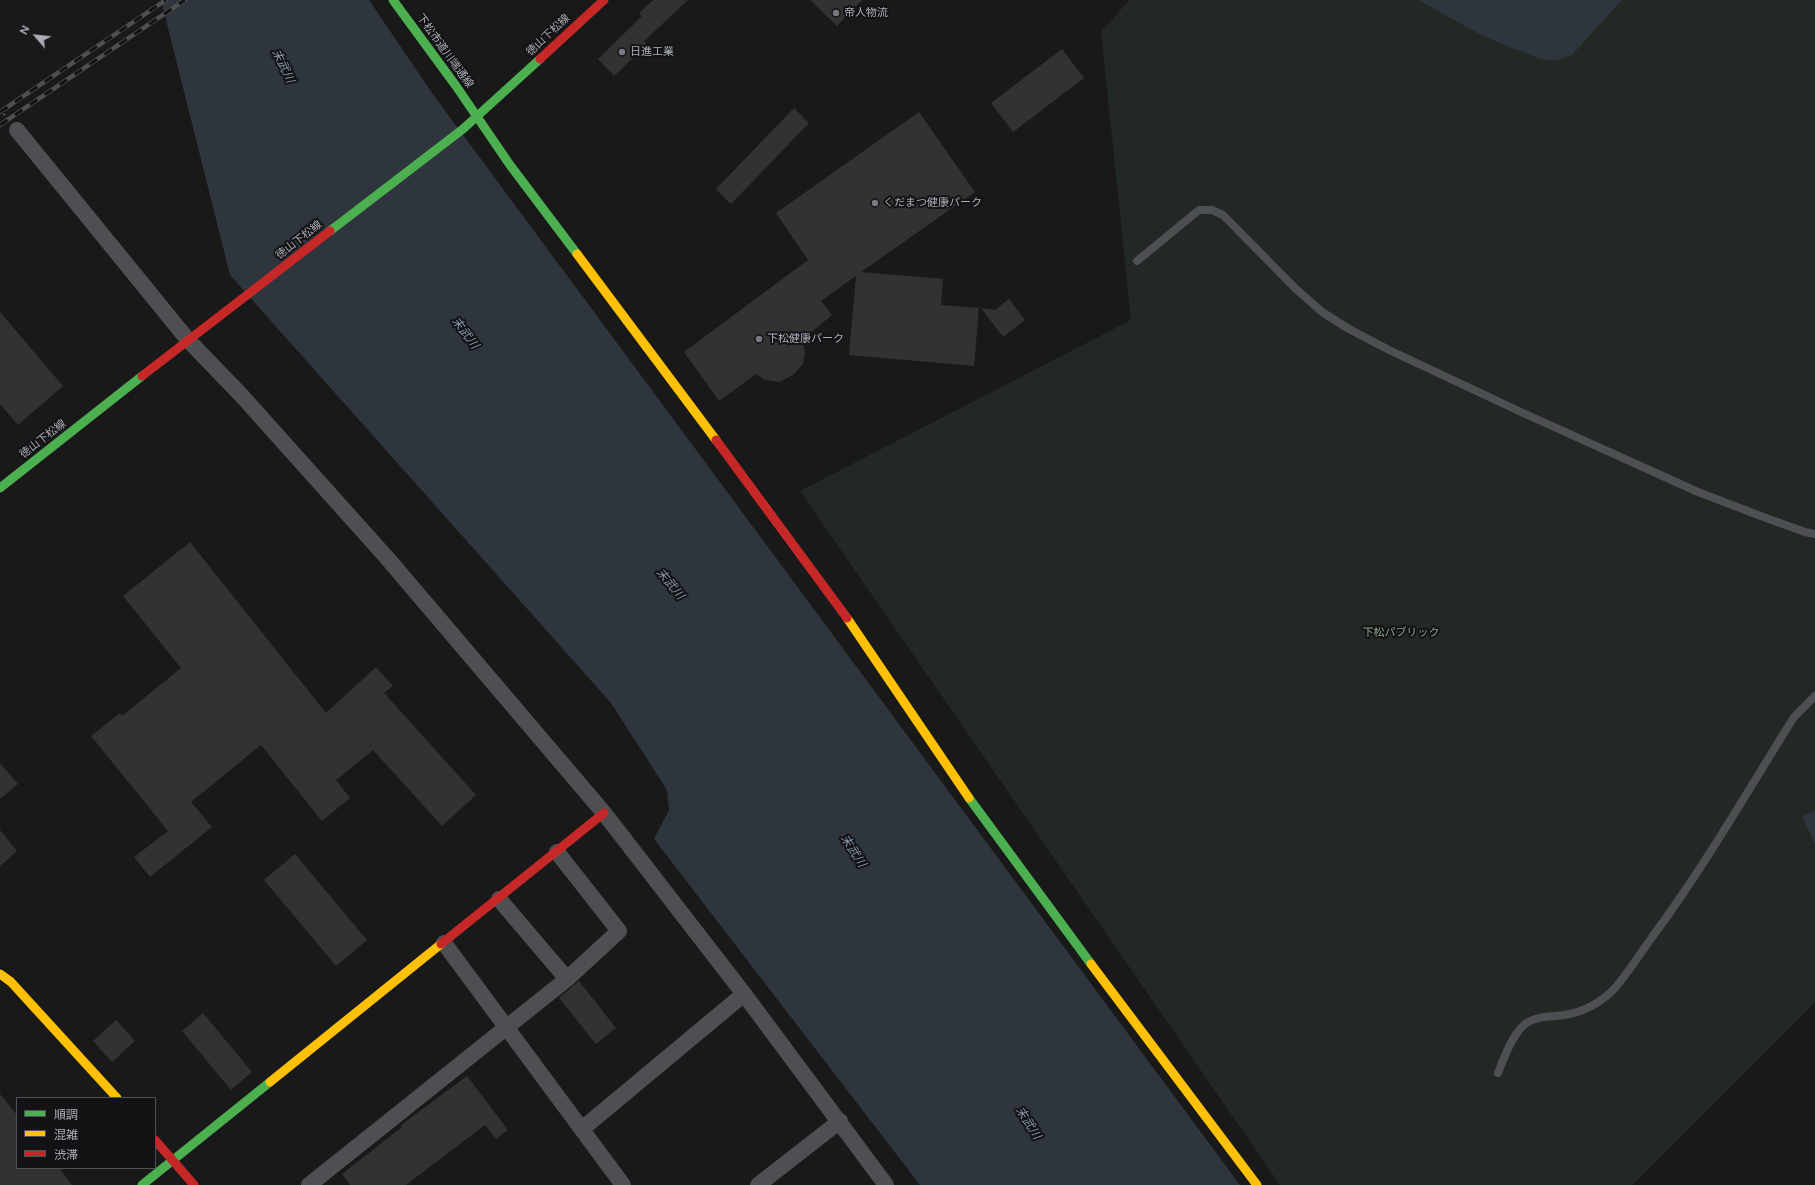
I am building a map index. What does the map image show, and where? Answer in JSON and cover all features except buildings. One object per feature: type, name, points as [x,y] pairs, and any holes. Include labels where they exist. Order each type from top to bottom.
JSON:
[{"type":"street","name":"下松市道川端通線","points":[[393,0],[456,86],[510,165],[652,353],[834,600],[966,794],[1101,978],[1257,1185]]},
{"type":"street","name":"徳山下松線","points":[[0,488],[188,340],[464,129],[604,0]]},
{"type":"street","points":[[17,130],[188,340],[242,396],[388,559],[604,813],[744,994],[840,1121],[886,1185]]},
{"type":"street","points":[[142,1185],[604,813]]},
{"type":"street","points":[[309,1185],[567,978],[619,930],[557,852]]},
{"type":"street","points":[[499,899],[567,978]]},
{"type":"street","points":[[444,943],[624,1185]]},
{"type":"street","points":[[0,974],[10,982],[116,1097]]},
{"type":"street","points":[[582,1129],[744,994]]},
{"type":"street","points":[[758,1185],[840,1121]]},
{"type":"street","points":[[156,1141],[194,1185]]},
{"type":"lane","points":[[1137,261],[1199,210],[1212,210],[1223,215],[1295,288],[1322,312],[1369,340],[1521,412],[1698,492],[1798,530],[1815,534]]},
{"type":"lane","points":[[1498,1073],[1505,1056],[1524,1026],[1537,1019],[1566,1015],[1585,1010],[1598,1003],[1616,987],[1662,925],[1702,866],[1794,717],[1815,696]]},
{"type":"green space","name":"下松パブリック","points":[[1129,0],[1815,0],[1815,1002],[1632,1185],[1280,1185],[800,491],[1131,320],[1101,32]]},
{"type":"water","name":"末武川","points":[[161,0],[369,0],[432,93],[1240,1185],[920,1185],[654,839],[669,810],[667,790],[611,703],[230,275]]},
{"type":"water","points":[[1418,0],[1622,0],[1572,55],[1556,61],[1540,59],[1485,37]]},
{"type":"water","points":[[1815,810],[1815,843],[1802,817]]},
{"type":"railway","points":[[0,112],[166,0]]},
{"type":"railway","points":[[0,125],[185,0]]},
{"type":"traffic: fast","points":[[393,0],[456,86],[510,165],[577,254]]},
{"type":"traffic: fast","points":[[330,231],[463,129],[540,59]]},
{"type":"traffic: fast","points":[[0,488],[142,376]]},
{"type":"traffic: fast","points":[[969,798],[1091,964]]},
{"type":"traffic: fast","points":[[142,1185],[270,1082]]},
{"type":"traffic: slow","points":[[577,254],[716,440]]},
{"type":"traffic: slow","points":[[847,618],[969,798]]},
{"type":"traffic: slow","points":[[270,1082],[441,944]]},
{"type":"traffic: slow","points":[[1091,964],[1257,1185]]},
{"type":"traffic: slow","points":[[0,974],[11,982],[116,1097]]},
{"type":"traffic: jam","points":[[540,59],[604,0]]},
{"type":"traffic: jam","points":[[142,376],[330,231]]},
{"type":"traffic: jam","points":[[716,440],[847,618]]},
{"type":"traffic: jam","points":[[441,944],[604,813]]},
{"type":"traffic: jam","points":[[156,1141],[194,1185]]},
{"type":"place","name":"帝人物流","points":[[836,13]]},
{"type":"place","name":"日進工業","points":[[622,52]]},
{"type":"place","name":"くだまつ健康パーク","points":[[875,203]]},
{"type":"place","name":"下松健康パーク","points":[[759,339]]}]
